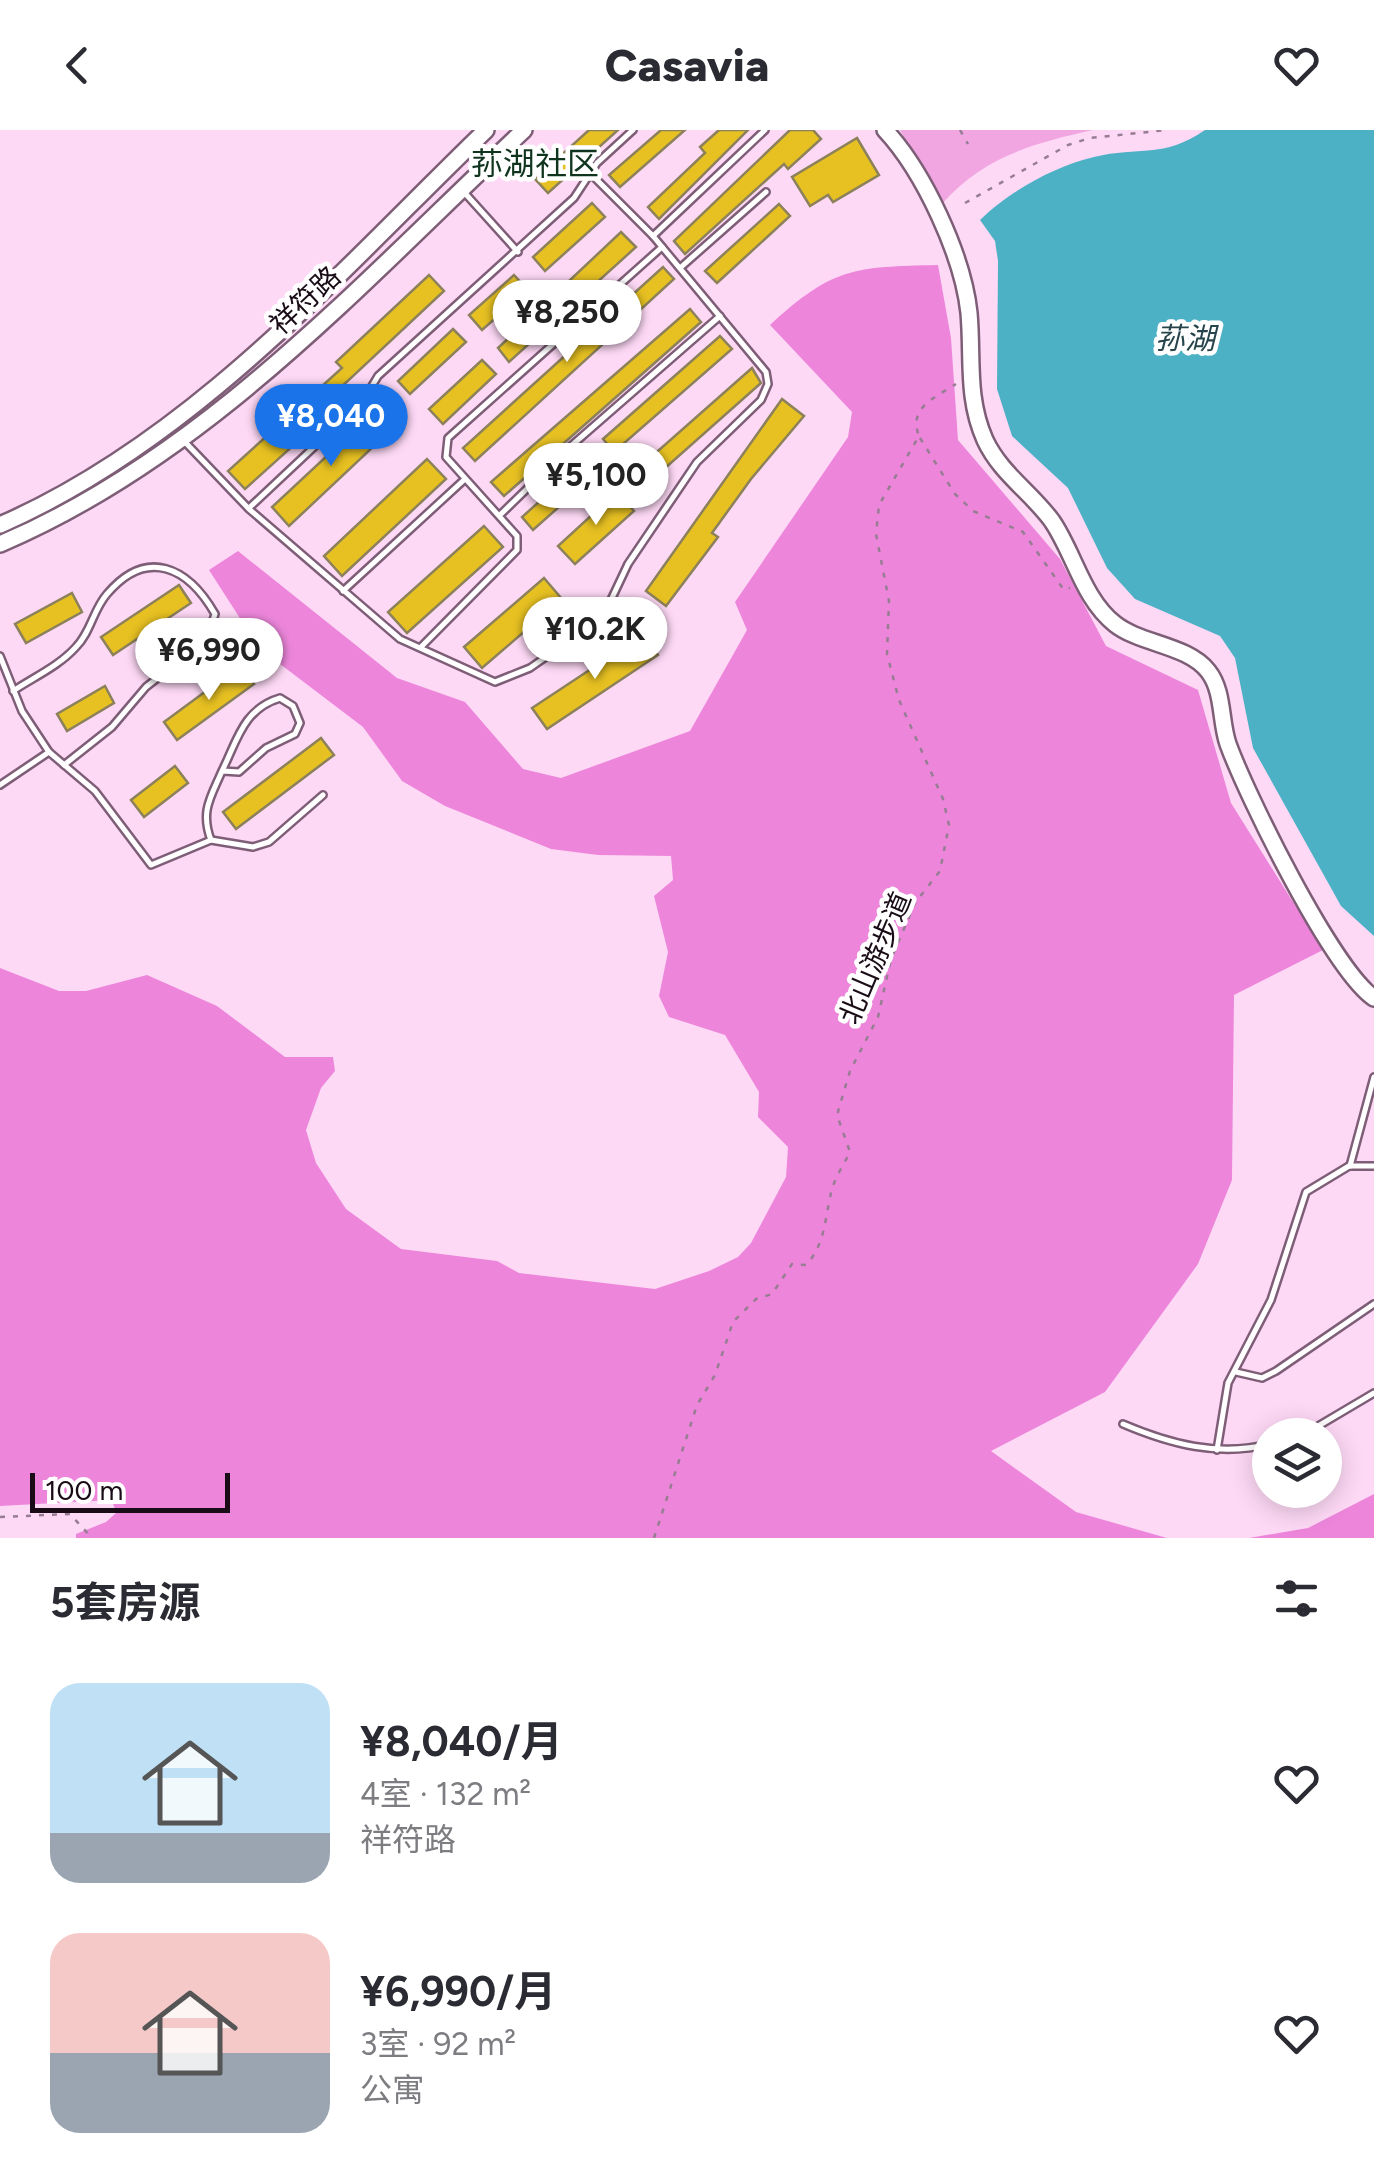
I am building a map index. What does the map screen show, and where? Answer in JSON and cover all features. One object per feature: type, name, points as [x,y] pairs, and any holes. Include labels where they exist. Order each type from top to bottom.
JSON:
[{"type":"main road","name":"祥符路","points":[[0,524],[122,457],[238,370],[486,130]]},
{"type":"main road","name":"祥符路","points":[[0,544],[38,528],[182,438],[252,384],[524,130]]},
{"type":"main road","points":[[884,130],[940,219],[963,277],[969,317],[968,374],[985,440],[1006,475],[1051,520],[1097,605],[1127,633],[1196,660],[1209,672],[1227,741],[1275,849],[1346,967],[1374,998]]},
{"type":"lane","points":[[248,509],[363,401],[378,376],[574,198],[590,173],[633,130]]},
{"type":"lane","points":[[653,236],[765,130]]},
{"type":"lane","points":[[182,438],[248,509],[400,639],[495,682],[530,668],[603,617],[628,564],[697,462],[761,400],[768,384],[766,372],[680,268],[590,173]]},
{"type":"lane","points":[[461,189],[518,252]]},
{"type":"lane","points":[[680,268],[766,192]]},
{"type":"lane","points":[[421,647],[517,550],[517,536],[446,457],[448,438],[662,247]]},
{"type":"lane","points":[[499,516],[571,446],[720,316]]},
{"type":"lane","points":[[343,591],[465,479]]},
{"type":"lane","points":[[12,690],[75,648],[108,592],[144,567],[162,565],[181,574],[206,598],[215,614],[215,627],[207,639],[146,687],[112,727],[64,765]]},
{"type":"lane","points":[[0,656],[12,690],[49,752],[95,791],[151,866],[210,840],[253,846],[269,842],[323,795]]},
{"type":"lane","points":[[210,840],[205,824],[208,796],[223,771],[232,740],[265,702],[280,698],[293,706],[300,723],[296,734],[266,748],[238,772],[223,771]]},
{"type":"lane","points":[[0,785],[49,752]]},
{"type":"lane","points":[[1350,1166],[1374,1077]]},
{"type":"lane","points":[[1217,1450],[1220,1410],[1271,1300],[1306,1192],[1350,1166],[1374,1166]]},
{"type":"lane","points":[[1235,1372],[1262,1378],[1374,1304]]},
{"type":"lane","points":[[1331,1418],[1374,1393]]},
{"type":"lane","points":[[1123,1424],[1161,1440],[1217,1450],[1252,1446]]},
{"type":"path","points":[[960,130],[968,144]]},
{"type":"path","points":[[965,203],[1041,157],[1086,139],[1167,130]]},
{"type":"path","points":[[1084,134],[1086,139]]},
{"type":"path","name":"北山游步道","points":[[654,1538],[698,1405],[715,1375],[733,1322],[756,1299],[772,1294],[792,1264],[806,1265],[816,1254],[830,1212],[832,1190],[850,1152],[837,1115],[850,1071],[878,1018],[891,959],[915,903],[940,871],[949,824],[943,798],[898,700],[888,654],[889,601],[876,534],[879,505],[918,436],[914,422],[917,412],[968,374]]},
{"type":"path","points":[[918,436],[955,494],[973,511],[1023,532],[1064,590],[1085,582]]},
{"type":"path","points":[[0,1516],[70,1514],[92,1538]]},
{"type":"shaded area","points":[[900,130],[1093,130],[1050,140],[992,163],[942,204]]},
{"type":"shaded area","points":[[938,265],[951,338],[958,440],[1060,559],[1106,646],[1198,690],[1231,803],[1323,950],[1234,995],[1232,1180],[1198,1264],[1105,1392],[991,1451],[1076,1512],[1167,1538],[76,1538],[76,1534],[106,1522],[116,1513],[112,1500],[0,1506],[0,968],[59,991],[86,991],[147,975],[217,1006],[285,1057],[333,1057],[335,1071],[321,1088],[306,1130],[316,1163],[346,1209],[401,1249],[497,1261],[519,1273],[655,1289],[709,1271],[738,1257],[751,1243],[786,1177],[788,1147],[758,1117],[759,1092],[725,1035],[669,1017],[659,996],[668,952],[654,896],[673,880],[671,856],[598,855],[551,849],[445,806],[402,781],[363,727],[259,648],[209,570],[238,551],[397,678],[465,702],[523,769],[561,778],[690,731],[747,630],[735,602],[848,437],[852,412],[770,325],[811,291],[846,274],[885,267]]},
{"type":"shaded area","points":[[1374,1494],[1374,1538],[1249,1538],[1308,1528]]},
{"type":"water","name":"荪湖","points":[[1205,130],[1374,130],[1374,936],[1341,906],[1253,748],[1235,658],[1220,636],[1135,599],[1107,568],[1068,488],[1012,436],[997,389],[998,261],[995,241],[980,220],[1018,190],[1079,161],[1176,145]]},
{"type":"building","points":[[589,130],[618,130],[548,193],[535,179]]},
{"type":"building","points":[[661,130],[685,130],[620,187],[609,175]]},
{"type":"building","points":[[719,130],[748,130],[659,219],[648,207],[705,153],[700,147]]},
{"type":"building","points":[[790,130],[813,130],[821,139],[788,169],[784,164],[685,254],[674,241]]},
{"type":"building","points":[[857,138],[879,175],[833,202],[828,195],[810,206],[792,177]]},
{"type":"building","points":[[592,203],[605,217],[545,271],[533,257]]},
{"type":"building","points":[[779,204],[790,216],[717,283],[705,271]]},
{"type":"building","points":[[621,232],[636,247],[509,362],[498,348]]},
{"type":"building","points":[[663,267],[674,279],[475,461],[463,448]]},
{"type":"building","points":[[429,275],[444,291],[338,390],[346,398],[245,489],[228,471],[342,368],[336,362]]},
{"type":"building","points":[[514,275],[528,290],[482,330],[469,315]]},
{"type":"building","points":[[690,309],[701,322],[504,496],[491,482]]},
{"type":"building","points":[[453,329],[466,342],[410,394],[398,381]]},
{"type":"building","points":[[720,336],[732,349],[614,452],[603,439]]},
{"type":"building","points":[[482,360],[496,374],[443,424],[429,409]]},
{"type":"building","points":[[752,368],[761,383],[646,485],[634,472]]},
{"type":"building","points":[[782,399],[804,416],[751,479],[712,533],[718,537],[666,606],[646,591]]},
{"type":"building","points":[[374,412],[391,430],[289,526],[272,507]]},
{"type":"building","points":[[427,459],[446,479],[342,576],[324,556]]},
{"type":"building","points":[[586,460],[597,473],[533,530],[522,517]]},
{"type":"building","points":[[617,492],[634,511],[575,564],[558,546]]},
{"type":"building","points":[[484,526],[503,547],[407,633],[388,612]]},
{"type":"building","points":[[544,578],[562,599],[482,668],[464,647]]},
{"type":"building","points":[[179,585],[191,603],[113,655],[101,637]]},
{"type":"building","points":[[72,593],[82,612],[26,643],[15,624]]},
{"type":"building","points":[[644,634],[658,655],[547,729],[532,708]]},
{"type":"building","points":[[240,666],[254,684],[177,740],[164,722]]},
{"type":"building","points":[[105,686],[114,703],[67,731],[57,714]]},
{"type":"building","points":[[321,738],[334,755],[236,829],[223,812]]},
{"type":"building","points":[[175,766],[188,783],[144,817],[131,800]]},
{"type":"district","name":"荪湖社区","points":[[535,164]]}]
